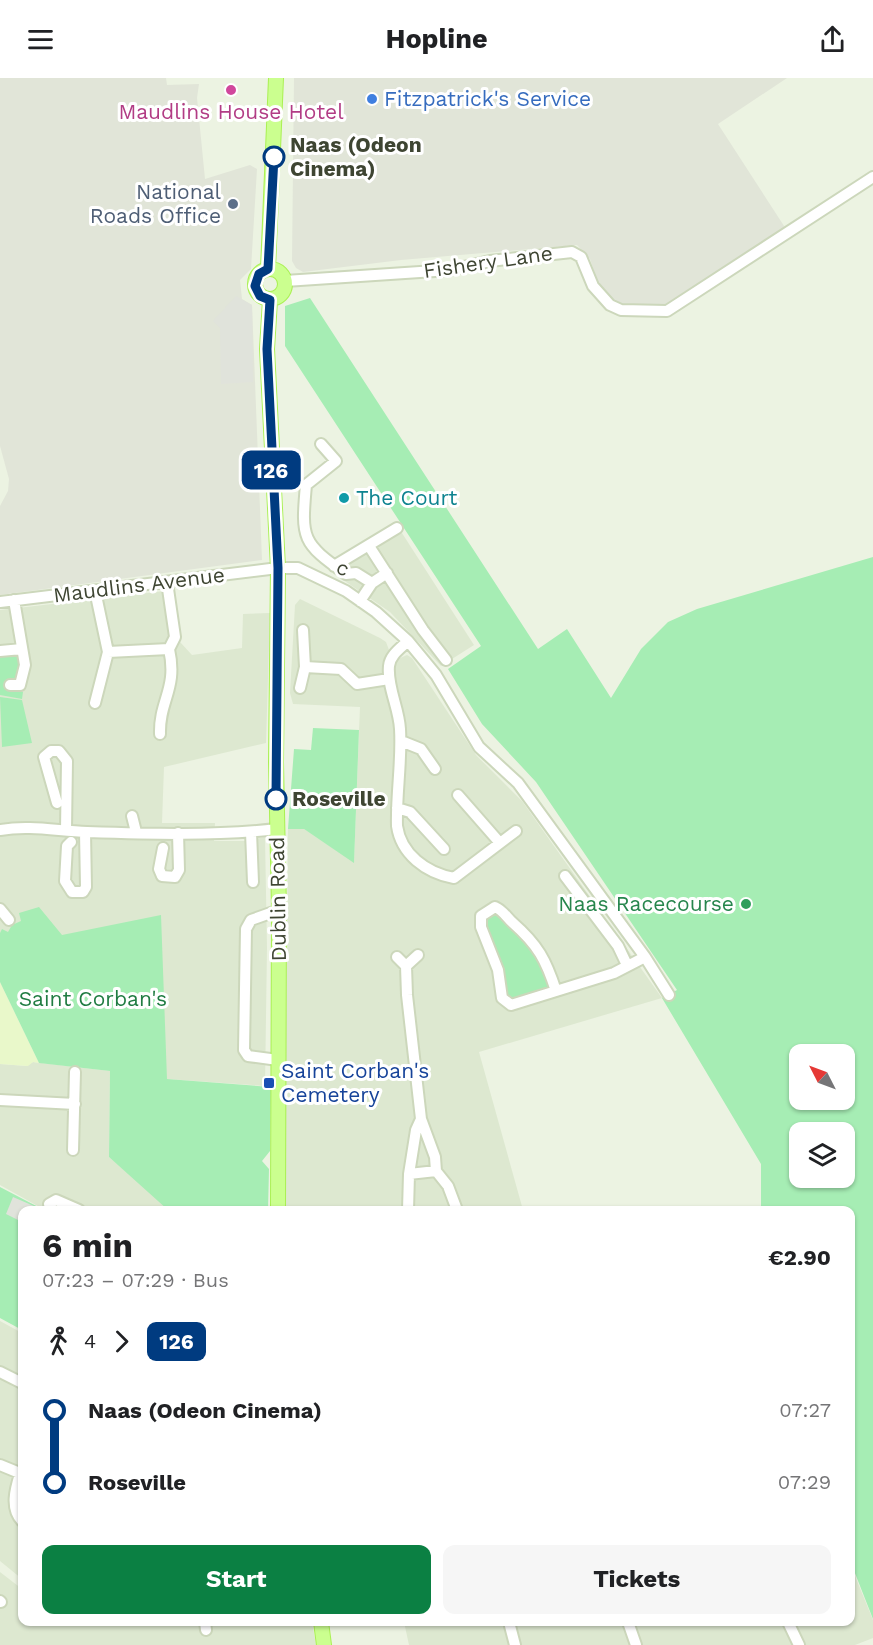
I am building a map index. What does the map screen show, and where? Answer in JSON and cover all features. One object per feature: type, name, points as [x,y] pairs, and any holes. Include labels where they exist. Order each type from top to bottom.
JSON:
[{"type":"main road","points":[[268,269],[276,78]]},
{"type":"main road","points":[[268,269],[278,271],[285,281],[283,292],[270,300],[260,296],[255,286],[259,274],[268,269]]},
{"type":"main road","name":"Dublin Road","points":[[270,300],[267,349],[278,568],[278,1206]]},
{"type":"main road","points":[[322,1626],[324,1645]]},
{"type":"street","name":"Fishery Lane","points":[[285,281],[450,270],[490,261],[572,252],[581,257],[593,286],[610,305],[621,310],[667,311],[873,177]]},
{"type":"street","name":"c","points":[[321,444],[336,461],[306,485],[303,518],[306,538],[315,552],[334,566],[346,574],[356,573],[372,583]]},
{"type":"street","points":[[334,566],[397,528]]},
{"type":"street","points":[[369,546],[444,654]]},
{"type":"street","name":"Maudlins Avenue","points":[[0,603],[278,568],[298,568],[313,573],[360,601],[408,641],[436,675],[479,747],[518,783],[645,957],[669,994]]},
{"type":"street","points":[[360,601],[372,583],[387,573]]},
{"type":"street","points":[[160,734],[159,723],[174,670],[169,649],[175,637],[167,582]]},
{"type":"street","points":[[10,685],[20,685],[25,665],[14,600]]},
{"type":"street","points":[[95,703],[108,652],[97,600]]},
{"type":"street","points":[[300,688],[304,667],[303,630]]},
{"type":"street","points":[[408,641],[391,658],[389,679],[399,716],[401,741],[397,808],[399,840],[406,853],[441,876],[454,878],[516,831]]},
{"type":"street","points":[[0,651],[22,649]]},
{"type":"street","points":[[108,652],[169,649]]},
{"type":"street","points":[[304,667],[341,669],[357,684],[389,679]]},
{"type":"street","points":[[401,741],[421,749],[432,764],[419,767]]},
{"type":"street","points":[[57,803],[44,757],[51,751],[59,751],[67,761],[66,830]]},
{"type":"street","points":[[458,795],[468,814],[500,843]]},
{"type":"street","points":[[397,808],[410,812],[436,847]]},
{"type":"street","points":[[132,816],[136,832]]},
{"type":"street","points":[[0,830],[35,826],[85,832],[251,832],[277,829]]},
{"type":"street","points":[[71,842],[67,846],[65,881],[72,892],[83,892],[86,887],[85,832]]},
{"type":"street","points":[[251,832],[253,882]]},
{"type":"street","points":[[163,848],[159,869],[162,876],[175,877],[179,870],[178,833]]},
{"type":"street","points":[[565,876],[618,946],[627,965]]},
{"type":"street","points":[[556,991],[545,959],[525,933],[495,907],[481,916],[481,927],[498,970],[502,998],[511,1005],[614,973],[645,957]]},
{"type":"street","points":[[0,909],[9,920]]},
{"type":"street","points":[[278,1060],[248,1056],[244,1050],[246,929],[251,921],[279,910]]},
{"type":"street","points":[[406,966],[418,955]]},
{"type":"street","points":[[397,957],[406,966],[407,995],[421,1119],[435,1157],[436,1171],[448,1186],[456,1206]]},
{"type":"street","points":[[73,1149],[75,1072]]},
{"type":"street","points":[[0,1100],[75,1104]]},
{"type":"street","points":[[408,1206],[408,1174],[416,1130],[421,1119]]},
{"type":"street","points":[[408,1174],[436,1171]]},
{"type":"street","points":[[49,1204],[56,1200],[70,1206]]},
{"type":"street","points":[[0,1372],[18,1381]]},
{"type":"street","points":[[0,1465],[18,1473]]},
{"type":"street","points":[[18,1482],[14,1493],[18,1516]]},
{"type":"street","points":[[510,1626],[515,1645]]},
{"type":"street","points":[[629,1626],[636,1645]]},
{"type":"street","points":[[790,1626],[799,1645]]},
{"type":"shaded area","points":[[0,78],[166,78],[167,85],[199,84],[197,98],[205,179],[250,165],[257,169],[251,269],[240,280],[242,299],[252,305],[262,560],[0,595],[0,506],[8,491],[9,479],[0,446]]},
{"type":"shaded area","points":[[294,78],[787,78],[718,124],[786,229],[666,306],[628,308],[612,300],[600,289],[590,259],[577,245],[401,260],[303,272],[296,268],[292,261]]},
{"type":"shaded area","points":[[236,296],[252,305],[253,382],[221,384],[220,328],[213,321]]},
{"type":"shaded area","points":[[400,530],[474,645],[441,666],[390,612],[333,573]]},
{"type":"shaded area","points":[[174,590],[180,642],[192,655],[242,648],[243,614],[270,613],[266,743],[164,767],[162,823],[215,823],[214,841],[245,841],[265,837],[267,948],[265,1086],[167,1079],[0,949],[0,610]]},
{"type":"shaded area","points":[[300,599],[380,638],[386,642],[389,650],[400,658],[407,655],[412,658],[476,755],[522,801],[662,998],[479,1052],[522,1206],[284,1206],[288,829],[304,829],[354,862],[360,707],[293,704],[290,693],[295,605]]},
{"type":"shaded area","points":[[0,982],[39,1063],[33,1062],[28,1066],[0,1064]]},
{"type":"shaded area","points":[[33,1062],[110,1071],[109,1157],[166,1206],[38,1206],[0,1185],[0,1064],[27,1066]]},
{"type":"shaded area","points":[[13,1197],[34,1206],[18,1206],[18,1220],[6,1214]]},
{"type":"shaded area","points":[[0,1321],[18,1331],[18,1576],[0,1561]]},
{"type":"shaded area","points":[[0,1572],[18,1586],[18,1626],[313,1626],[316,1645],[0,1645]]},
{"type":"shaded area","points":[[855,1576],[873,1620],[873,1638],[855,1645],[409,1645],[405,1626],[855,1626]]},
{"type":"green space","name":"Naas Racecourse","points":[[310,298],[538,649],[567,629],[611,698],[641,649],[668,622],[697,609],[873,557],[873,1619],[855,1573],[855,1206],[761,1206],[761,1164],[662,998],[677,990],[536,782],[482,724],[448,669],[481,646],[285,346],[285,306]]},
{"type":"green space","points":[[14,654],[20,658],[16,689],[23,692],[22,699],[0,695],[0,656]]},
{"type":"green space","points":[[0,697],[22,700],[32,743],[2,747]]},
{"type":"green space","points":[[313,728],[359,730],[354,863],[304,829],[288,829],[294,749],[311,750]]},
{"type":"green space","name":"Saint Corban's","points":[[39,907],[62,935],[161,915],[167,1079],[271,1087],[270,1151],[262,1161],[269,1169],[268,1206],[164,1206],[109,1157],[110,1071],[39,1063],[0,982],[0,933],[2,929],[8,932],[12,925],[21,921],[19,913]]},
{"type":"green space","points":[[494,913],[512,925],[529,945],[547,979],[549,989],[507,1001],[484,920]]},
{"type":"green space","points":[[0,1187],[36,1206],[18,1206],[18,1328],[0,1318]]},
{"type":"bus line","name":"126","points":[[274,157],[268,269],[256,277],[255,286],[260,296],[270,300],[267,349],[272,491],[278,568],[276,799]]},
{"type":"place","name":"Maudlins House Hotel","points":[[231,90]]},
{"type":"place","name":"Fitzpatrick's Service","points":[[372,99]]},
{"type":"place","name":"Naas (Odeon Cinema)","points":[[274,157]]},
{"type":"place","name":"National Roads Office","points":[[233,204]]},
{"type":"place","name":"The Court","points":[[344,498]]},
{"type":"place","name":"Roseville","points":[[276,799]]},
{"type":"place","name":"Naas Racecourse","points":[[746,904]]},
{"type":"place","name":"Saint Corban's Cemetery","points":[[269,1083]]}]
